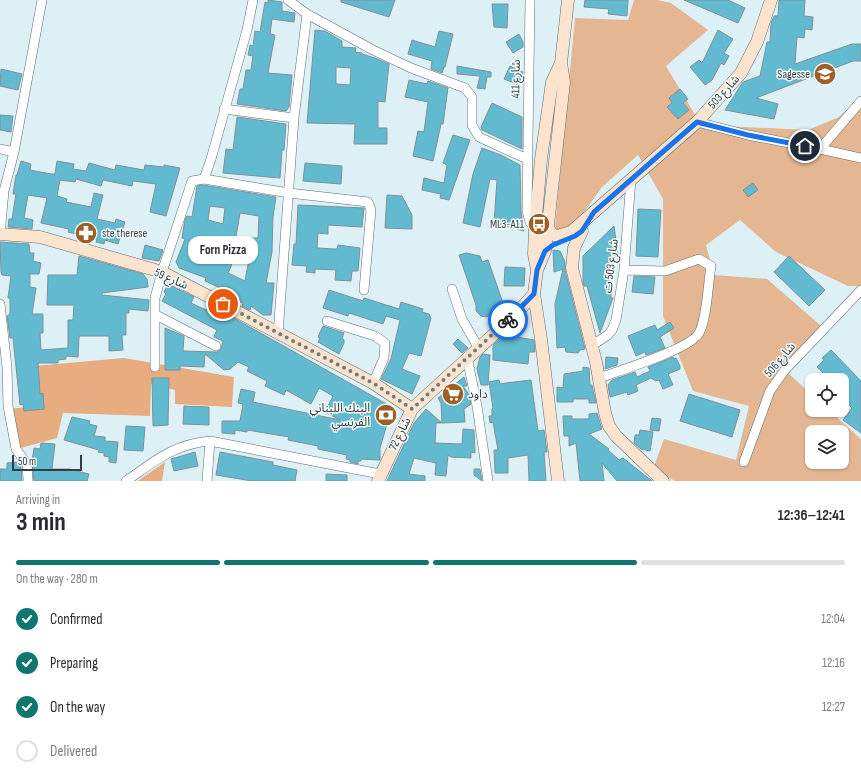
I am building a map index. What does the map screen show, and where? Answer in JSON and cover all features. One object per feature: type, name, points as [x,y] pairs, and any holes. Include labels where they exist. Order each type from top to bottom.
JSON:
[{"type":"street","points":[[0,234],[4,191],[14,152],[42,0]]},
{"type":"street","points":[[204,179],[247,30],[253,0]]},
{"type":"street","points":[[288,0],[307,14],[379,53],[411,68],[465,88],[472,97],[472,125],[478,137],[527,159]]},
{"type":"street","name":"شارع 411","points":[[530,0],[527,210],[528,218],[535,228]]},
{"type":"street","points":[[558,481],[540,327],[534,294],[537,270],[545,251],[548,228],[564,82],[561,63],[568,0]]},
{"type":"street","name":"شارع 503","points":[[594,212],[697,122],[741,73],[757,42],[770,0]]},
{"type":"street","points":[[278,334],[280,284],[289,193],[294,118],[307,14]]},
{"type":"street","points":[[537,270],[534,254],[541,160],[552,82],[561,63]]},
{"type":"street","points":[[820,149],[861,101]]},
{"type":"street","points":[[224,109],[294,118]]},
{"type":"street","points":[[697,122],[748,135],[861,158]]},
{"type":"street","points":[[0,149],[14,152]]},
{"type":"street","points":[[155,367],[155,298],[192,181],[204,179],[289,193],[368,202],[371,210],[364,290]]},
{"type":"street","name":"شارع 503 ت","points":[[591,346],[612,330],[616,320],[624,270],[631,179]]},
{"type":"street","points":[[548,228],[554,236],[566,235],[594,212]]},
{"type":"street","points":[[594,212],[582,231],[574,248],[572,268],[599,378],[604,413],[609,426],[626,447],[663,481]]},
{"type":"street","points":[[545,251],[553,245],[575,236],[582,231]]},
{"type":"street","name":"شارع 59","points":[[0,234],[40,237],[162,272],[373,383],[412,409]]},
{"type":"street","points":[[599,378],[634,366],[689,343],[699,333],[703,319],[711,266],[699,259],[665,270],[624,270]]},
{"type":"street","points":[[452,289],[462,319],[478,347]]},
{"type":"street","name":"شارع 506","points":[[744,462],[770,391],[784,371],[861,290]]},
{"type":"street","name":"شارع 72","points":[[379,478],[412,409],[467,357],[514,316],[534,294]]},
{"type":"street","points":[[0,304],[8,406],[16,448],[27,464],[28,481]]},
{"type":"street","points":[[156,315],[216,346]]},
{"type":"street","points":[[514,316],[529,316],[540,327]]},
{"type":"street","points":[[327,320],[375,336],[385,343],[384,358],[373,383]]},
{"type":"street","points":[[467,357],[477,406],[488,481]]},
{"type":"street","points":[[207,481],[210,441]]},
{"type":"street","points":[[126,481],[173,449],[210,441],[379,478]]},
{"type":"shaded area","points":[[634,0],[657,0],[671,3],[708,30],[666,66],[701,125],[808,130],[839,117],[861,96],[861,286],[848,286],[776,252],[740,220],[706,245],[714,275],[767,279],[827,331],[786,371],[805,389],[805,417],[837,417],[846,425],[805,425],[805,469],[849,469],[849,428],[861,439],[861,481],[675,481],[653,469],[664,439],[736,460],[749,406],[693,391],[663,316],[663,199],[638,155],[602,187],[577,222],[558,232],[555,226],[575,18],[628,20]]},
{"type":"shaded area","points":[[124,358],[234,377],[232,407],[175,404],[175,390],[151,384],[150,416],[63,413],[57,438],[17,449],[8,409],[38,406],[34,366]]},
{"type":"shaded area","points":[[165,462],[162,481],[137,481],[139,480]]},
{"type":"building","points":[[268,0],[282,2],[282,11],[295,13],[294,22],[272,19],[270,34],[275,35],[268,73],[292,75],[289,107],[286,111],[237,104],[240,89],[243,89],[246,70],[251,70],[253,56],[248,55],[250,45],[253,46],[255,31],[260,32],[265,2],[268,3]]},
{"type":"building","points":[[341,0],[395,0],[389,17],[341,2]]},
{"type":"building","points":[[585,0],[628,0],[627,16],[608,14],[609,9],[584,7]]},
{"type":"building","points":[[684,0],[728,0],[745,8],[738,23]]},
{"type":"building","points":[[779,0],[805,0],[804,16],[813,17],[812,30],[805,29],[804,38],[797,37],[795,64],[852,44],[861,44],[861,61],[853,61],[756,98],[778,104],[774,119],[725,110],[743,82],[760,76],[767,42],[770,42],[771,23],[774,16],[778,16]]},
{"type":"building","points":[[492,4],[508,4],[507,28],[494,27]]},
{"type":"building","points":[[315,30],[325,31],[342,41],[342,47],[356,48],[355,52],[362,53],[389,64],[385,102],[378,101],[378,128],[387,128],[387,144],[354,144],[355,124],[307,123]],"holes":[[[336,67],[351,68],[350,85],[336,84]]]},
{"type":"building","points":[[718,30],[733,39],[724,53],[729,56],[724,65],[721,63],[712,80],[705,85],[690,67],[699,60],[702,63]]},
{"type":"building","points":[[439,31],[453,34],[445,67],[442,73],[431,69],[432,61],[408,54],[412,40],[435,47]]},
{"type":"building","points":[[519,34],[523,42],[523,47],[513,53],[506,42]]},
{"type":"building","points":[[457,66],[491,72],[491,77],[487,77],[485,89],[477,88],[480,76],[457,74]]},
{"type":"building","points":[[510,66],[523,72],[519,85],[504,79]]},
{"type":"building","points":[[1,69],[22,74],[18,90],[0,86]]},
{"type":"building","points":[[409,80],[427,84],[428,81],[448,88],[443,124],[441,124],[433,161],[413,156],[418,131],[424,132],[428,102],[405,97]]},
{"type":"building","points":[[680,89],[688,99],[683,103],[689,110],[678,119],[667,107],[672,103],[669,98]]},
{"type":"building","points":[[492,103],[522,117],[522,149],[482,130],[481,127]]},
{"type":"building","points":[[0,115],[13,116],[11,132],[0,130]]},
{"type":"building","points":[[237,117],[286,124],[280,178],[223,173],[226,149],[233,150]]},
{"type":"building","points":[[453,135],[470,140],[449,200],[440,198],[441,194],[422,190],[424,178],[444,183],[447,165],[443,163]]},
{"type":"building","points":[[482,148],[501,155],[520,165],[521,211],[524,231],[494,223],[497,180],[490,179],[480,227],[463,223],[473,174]]},
{"type":"building","points":[[21,161],[31,164],[30,170],[51,174],[55,174],[57,161],[74,164],[73,169],[86,171],[89,163],[115,170],[116,165],[144,170],[145,165],[164,167],[164,165],[180,168],[166,216],[150,212],[156,184],[133,181],[132,186],[103,180],[101,186],[76,179],[75,182],[60,180],[57,196],[67,199],[66,202],[91,207],[94,193],[103,195],[97,219],[115,223],[116,219],[125,222],[118,244],[105,240],[104,244],[96,242],[97,239],[68,232],[69,229],[41,223],[47,198],[28,195],[24,218],[33,220],[32,229],[8,227],[9,219],[12,219],[16,194],[13,194],[16,175]]},
{"type":"building","points":[[305,163],[342,166],[341,184],[303,181]]},
{"type":"building","points":[[753,183],[758,190],[748,197],[743,190]]},
{"type":"building","points":[[203,185],[276,197],[273,217],[272,252],[266,283],[274,283],[271,315],[263,315],[251,306],[250,310],[242,306],[243,303],[237,300],[238,296],[205,281],[206,278],[179,268],[176,262],[185,239],[182,238],[185,220],[187,216],[192,217],[197,186]],"holes":[[[210,206],[225,208],[223,224],[208,220]],[[240,213],[259,216],[258,238],[250,238],[251,248],[245,281],[228,273],[231,267]]]},
{"type":"building","points":[[387,195],[402,196],[412,215],[412,229],[385,228]]},
{"type":"building","points":[[298,205],[364,208],[362,227],[328,225],[328,234],[318,233],[317,248],[337,249],[338,245],[360,248],[358,271],[352,271],[351,281],[335,280],[336,270],[315,269],[315,273],[306,272],[307,266],[292,265],[294,244],[296,244]]},
{"type":"building","points":[[638,209],[661,210],[658,257],[636,256]]},
{"type":"building","points":[[614,226],[618,256],[611,255],[611,298],[613,298],[600,333],[587,286],[584,286],[583,282],[583,256]]},
{"type":"building","points":[[0,242],[29,244],[30,253],[34,253],[33,261],[41,263],[39,274],[30,274],[30,287],[36,288],[32,314],[43,314],[43,333],[40,333],[41,350],[68,348],[68,320],[73,320],[74,305],[47,305],[48,275],[77,275],[79,256],[143,274],[147,279],[148,287],[102,293],[102,295],[149,300],[148,311],[129,309],[129,313],[126,313],[126,335],[122,335],[123,350],[109,351],[109,336],[79,336],[78,357],[66,356],[66,359],[58,360],[58,363],[38,363],[40,394],[43,393],[44,409],[24,411],[23,404],[20,405],[13,338],[10,338],[7,316],[10,314],[10,298],[8,298],[11,276],[2,275],[1,272]]},
{"type":"building","points":[[145,245],[163,250],[159,261],[142,258]]},
{"type":"building","points":[[553,250],[560,251],[565,262],[565,270],[585,349],[580,350],[578,353],[566,352],[565,347],[557,348],[555,304],[563,269],[554,272]]},
{"type":"building","points":[[466,253],[480,256],[482,262],[488,260],[503,303],[496,305],[493,312],[487,317],[481,316],[476,311],[476,305],[459,255]]},
{"type":"building","points":[[789,256],[825,290],[809,306],[774,272]]},
{"type":"building","points":[[505,267],[525,268],[524,286],[504,286]]},
{"type":"building","points":[[634,276],[655,277],[653,294],[632,292]]},
{"type":"building","points":[[168,284],[194,297],[191,303],[206,310],[209,306],[225,313],[392,407],[380,448],[380,460],[361,459],[361,461],[358,461],[358,464],[350,462],[350,460],[346,459],[347,455],[318,449],[318,446],[288,440],[289,437],[247,430],[247,432],[235,430],[235,434],[222,433],[222,421],[240,421],[243,404],[238,403],[241,389],[255,392],[253,402],[340,420],[325,412],[333,396],[319,388],[311,404],[286,390],[284,395],[265,386],[267,381],[247,371],[249,367],[238,362],[230,369],[224,370],[205,354],[204,367],[180,366],[180,370],[165,370],[165,328],[184,336],[183,351],[217,352],[221,349],[223,341],[214,337],[217,330],[162,301],[166,294],[164,292]]},
{"type":"building","points":[[329,290],[363,301],[364,298],[399,309],[401,302],[423,309],[422,312],[429,314],[431,318],[421,356],[409,353],[402,369],[420,376],[412,394],[381,379],[391,359],[400,320],[386,316],[383,324],[349,313],[348,316],[323,308]]},
{"type":"building","points":[[670,322],[674,328],[660,337],[665,348],[646,355],[645,352],[636,356],[628,336],[655,325],[657,330]]},
{"type":"building","points":[[323,326],[344,333],[342,338],[344,343],[339,354],[318,342],[320,338],[318,337]]},
{"type":"building","points":[[502,337],[517,337],[534,340],[535,352],[529,352],[528,364],[493,360],[493,345]]},
{"type":"building","points":[[458,339],[468,348],[462,353],[453,344]]},
{"type":"building","points":[[831,350],[861,381],[861,433],[843,420],[845,417],[849,417],[849,412],[852,408],[849,405],[849,373],[823,373],[817,367],[824,360],[822,358]]},
{"type":"building","points":[[483,354],[490,355],[488,385],[481,385],[477,369],[480,357]]},
{"type":"building","points":[[606,357],[618,358],[617,365],[605,369]]},
{"type":"building","points":[[673,357],[674,359],[676,358],[680,369],[668,374],[673,385],[663,389],[659,380],[656,381],[651,378],[636,385],[638,391],[628,395],[627,392],[610,397],[608,385],[612,380],[635,372],[637,377],[650,371],[648,367]]},
{"type":"building","points":[[583,367],[589,368],[590,385],[592,385],[596,403],[589,403],[589,399],[573,399],[573,402],[557,402],[557,387],[563,388],[564,374],[583,371]]},
{"type":"building","points":[[464,377],[467,386],[463,386],[468,393],[471,404],[464,409],[465,422],[442,423],[441,403],[438,398]]},
{"type":"building","points":[[152,378],[169,378],[168,425],[153,426]]},
{"type":"building","points":[[499,380],[500,384],[531,380],[538,431],[544,430],[547,452],[544,452],[546,481],[529,481],[528,455],[508,458],[508,473],[495,473],[494,450],[498,450],[493,422],[490,423],[489,416],[492,416],[493,408],[489,382]]},
{"type":"building","points":[[689,394],[740,410],[732,437],[680,421]]},
{"type":"building","points":[[184,406],[209,407],[209,425],[183,424]]},
{"type":"building","points":[[426,409],[442,423],[436,423],[435,443],[462,444],[463,429],[474,430],[475,453],[471,452],[471,458],[451,457],[448,455],[446,476],[435,475],[436,463],[414,458],[409,474],[425,476],[425,481],[387,481],[414,423]]},
{"type":"building","points":[[597,413],[602,429],[589,434],[609,449],[608,450],[619,460],[623,458],[652,481],[617,481],[602,463],[604,481],[580,481],[576,443],[569,446],[569,436],[564,436],[563,416],[572,416],[572,419],[589,419],[589,414]]},
{"type":"building","points":[[72,417],[90,421],[89,424],[97,426],[94,436],[105,437],[105,441],[118,442],[116,463],[109,462],[109,457],[104,456],[104,453],[98,452],[99,450],[64,440]]},
{"type":"building","points":[[652,418],[661,419],[659,431],[650,430]]},
{"type":"building","points":[[126,426],[145,427],[143,451],[124,450]]},
{"type":"building","points":[[640,430],[653,432],[650,451],[641,449],[634,443],[635,435],[639,435]]},
{"type":"building","points":[[41,443],[55,444],[52,469],[69,469],[89,474],[87,481],[34,481],[32,462],[34,448],[40,449]]},
{"type":"building","points":[[195,452],[198,466],[174,471],[171,459]]},
{"type":"building","points":[[220,452],[273,462],[273,465],[297,470],[295,481],[252,481],[216,475]]},
{"type":"building","points":[[18,462],[21,466],[22,481],[0,481],[0,469],[7,469],[7,463]]},
{"type":"building","points":[[474,469],[480,469],[482,481],[474,475]]},
{"type":"building","points":[[326,474],[347,475],[347,481],[326,481]]},
{"type":"way so far","points":[[223,304],[373,383],[412,409],[508,320]]},
{"type":"place","name":"Sagesse","points":[[825,74]]},
{"type":"place","name":"ML3-A11","points":[[539,224]]},
{"type":"place","name":"ste therese","points":[[86,233]]},
{"type":"place","name":"Forn Pizza","points":[[223,304]]},
{"type":"place","name":"داود","points":[[453,394]]},
{"type":"place","name":"البنك اللبناني الفرنسي","points":[[386,415]]},
{"type":"route","points":[[508,320],[514,316],[534,294],[537,270],[545,251],[553,245],[567,240],[582,231],[594,212],[697,122],[748,135],[805,146]]}]
